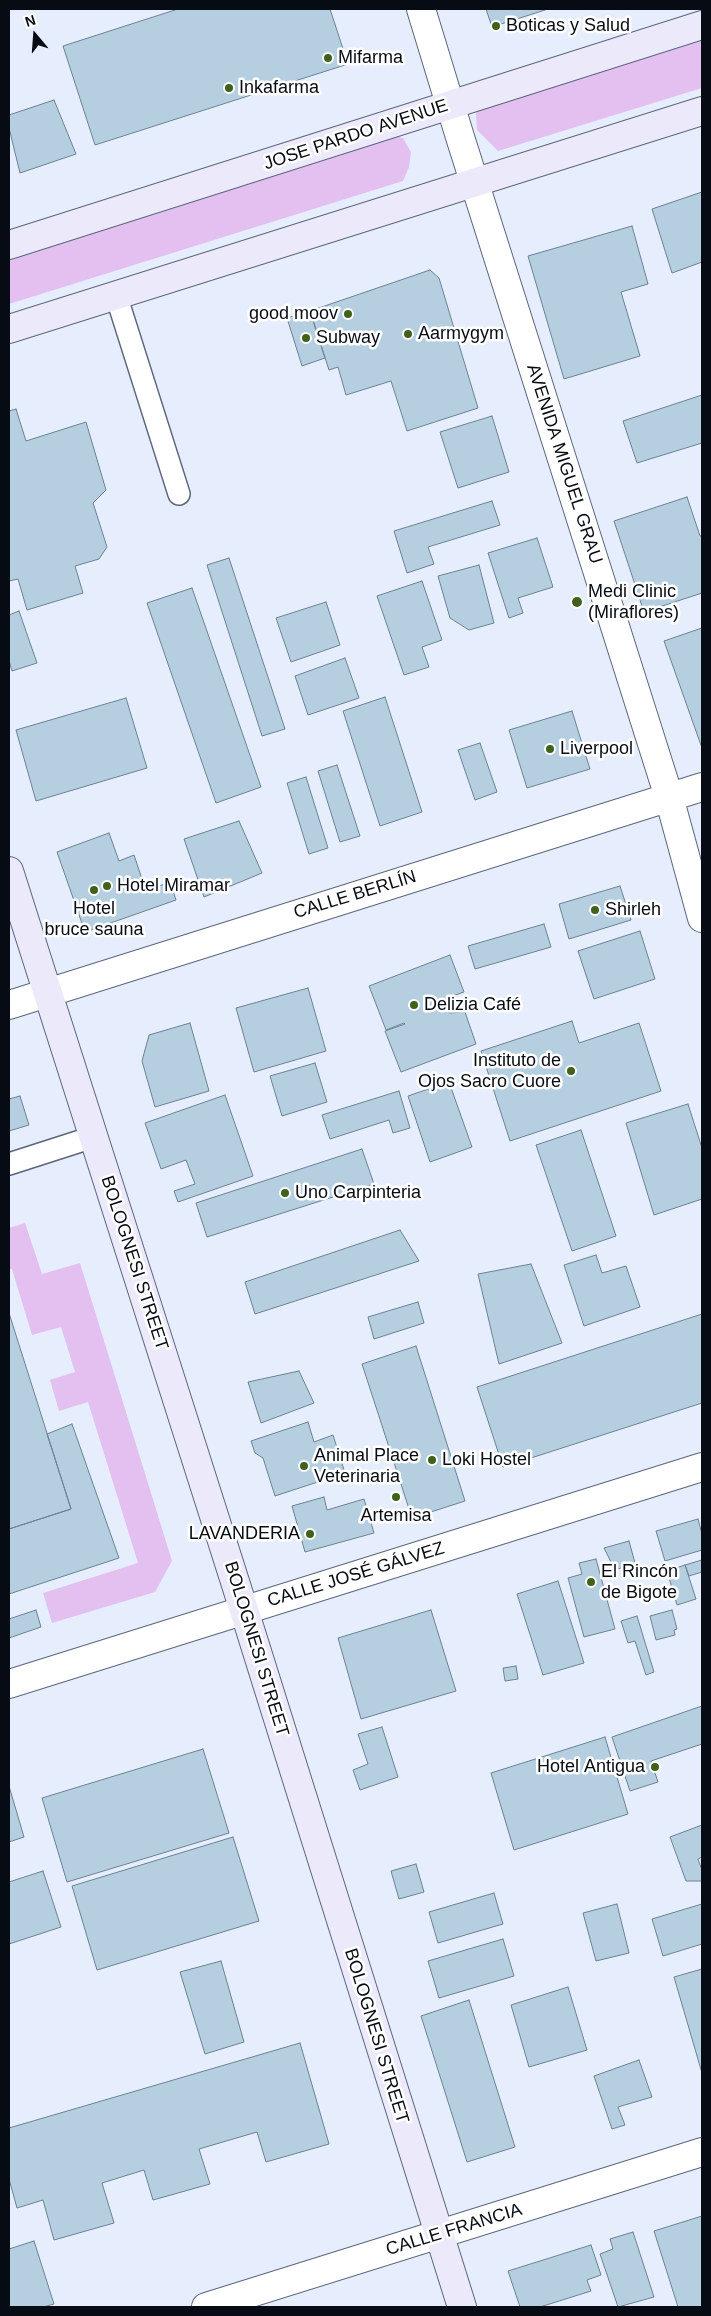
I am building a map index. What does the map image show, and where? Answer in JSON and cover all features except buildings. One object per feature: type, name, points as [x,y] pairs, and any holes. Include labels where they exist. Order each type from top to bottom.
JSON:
[{"type":"main road","name":"JOSE PARDO AVENUE","points":[[9,245],[702,25]]},
{"type":"main road","points":[[9,328],[702,111]]},
{"type":"main road","name":"BOLOGNESI STREET","points":[[9,871],[244,1610],[462,2307]]},
{"type":"street","name":"AVENIDA MIGUEL GRAU","points":[[421,9],[669,797],[702,918]]},
{"type":"street","name":"CALLE BERLÍN","points":[[9,1005],[702,786]]},
{"type":"street","name":"CALLE JOSÉ GÁLVEZ","points":[[9,1684],[702,1467]]},
{"type":"street","name":"CALLE FRANCIA","points":[[206,2307],[702,2152]]},
{"type":"lane","points":[[116,295],[179,494]]},
{"type":"lane","points":[[9,1164],[93,1137]]},
{"type":"shaded area","points":[[702,30],[702,88],[498,151],[477,130],[476,113],[485,98]]},
{"type":"shaded area","points":[[386,133],[403,138],[411,152],[409,167],[403,181],[9,304],[9,251]]},
{"type":"shaded area","points":[[25,1223],[42,1274],[80,1263],[172,1561],[155,1592],[52,1623],[43,1593],[138,1563],[88,1402],[59,1411],[50,1380],[75,1372],[61,1327],[32,1335],[12,1269],[9,1269],[9,1228]]},
{"type":"place","name":"Boticas y Salud","points":[[496,26]]},
{"type":"place","name":"Mifarma","points":[[328,58]]},
{"type":"place","name":"Inkafarma","points":[[229,88]]},
{"type":"place","name":"good moov","points":[[348,314]]},
{"type":"place","name":"Aarmygym","points":[[408,334]]},
{"type":"place","name":"Subway","points":[[306,338]]},
{"type":"place","name":"Medi Clinic (Miraflores)","points":[[577,602]]},
{"type":"place","name":"Liverpool","points":[[550,749]]},
{"type":"place","name":"Hotel Miramar","points":[[107,886]]},
{"type":"place","name":"Hotel bruce sauna","points":[[94,890]]},
{"type":"place","name":"Shirleh","points":[[595,910]]},
{"type":"place","name":"Delizia Café","points":[[414,1005]]},
{"type":"place","name":"Instituto de Ojos Sacro Cuore","points":[[571,1071]]},
{"type":"place","name":"Uno Carpinteria","points":[[285,1193]]},
{"type":"place","name":"Loki Hostel","points":[[432,1460]]},
{"type":"place","name":"Animal Place Veterinaria","points":[[304,1466]]},
{"type":"place","name":"Artemisa","points":[[396,1497]]},
{"type":"place","name":"LAVANDERIA","points":[[310,1534]]},
{"type":"place","name":"El Rincón de Bigote","points":[[591,1582]]},
{"type":"place","name":"Hotel Antigua","points":[[655,1767]]}]
